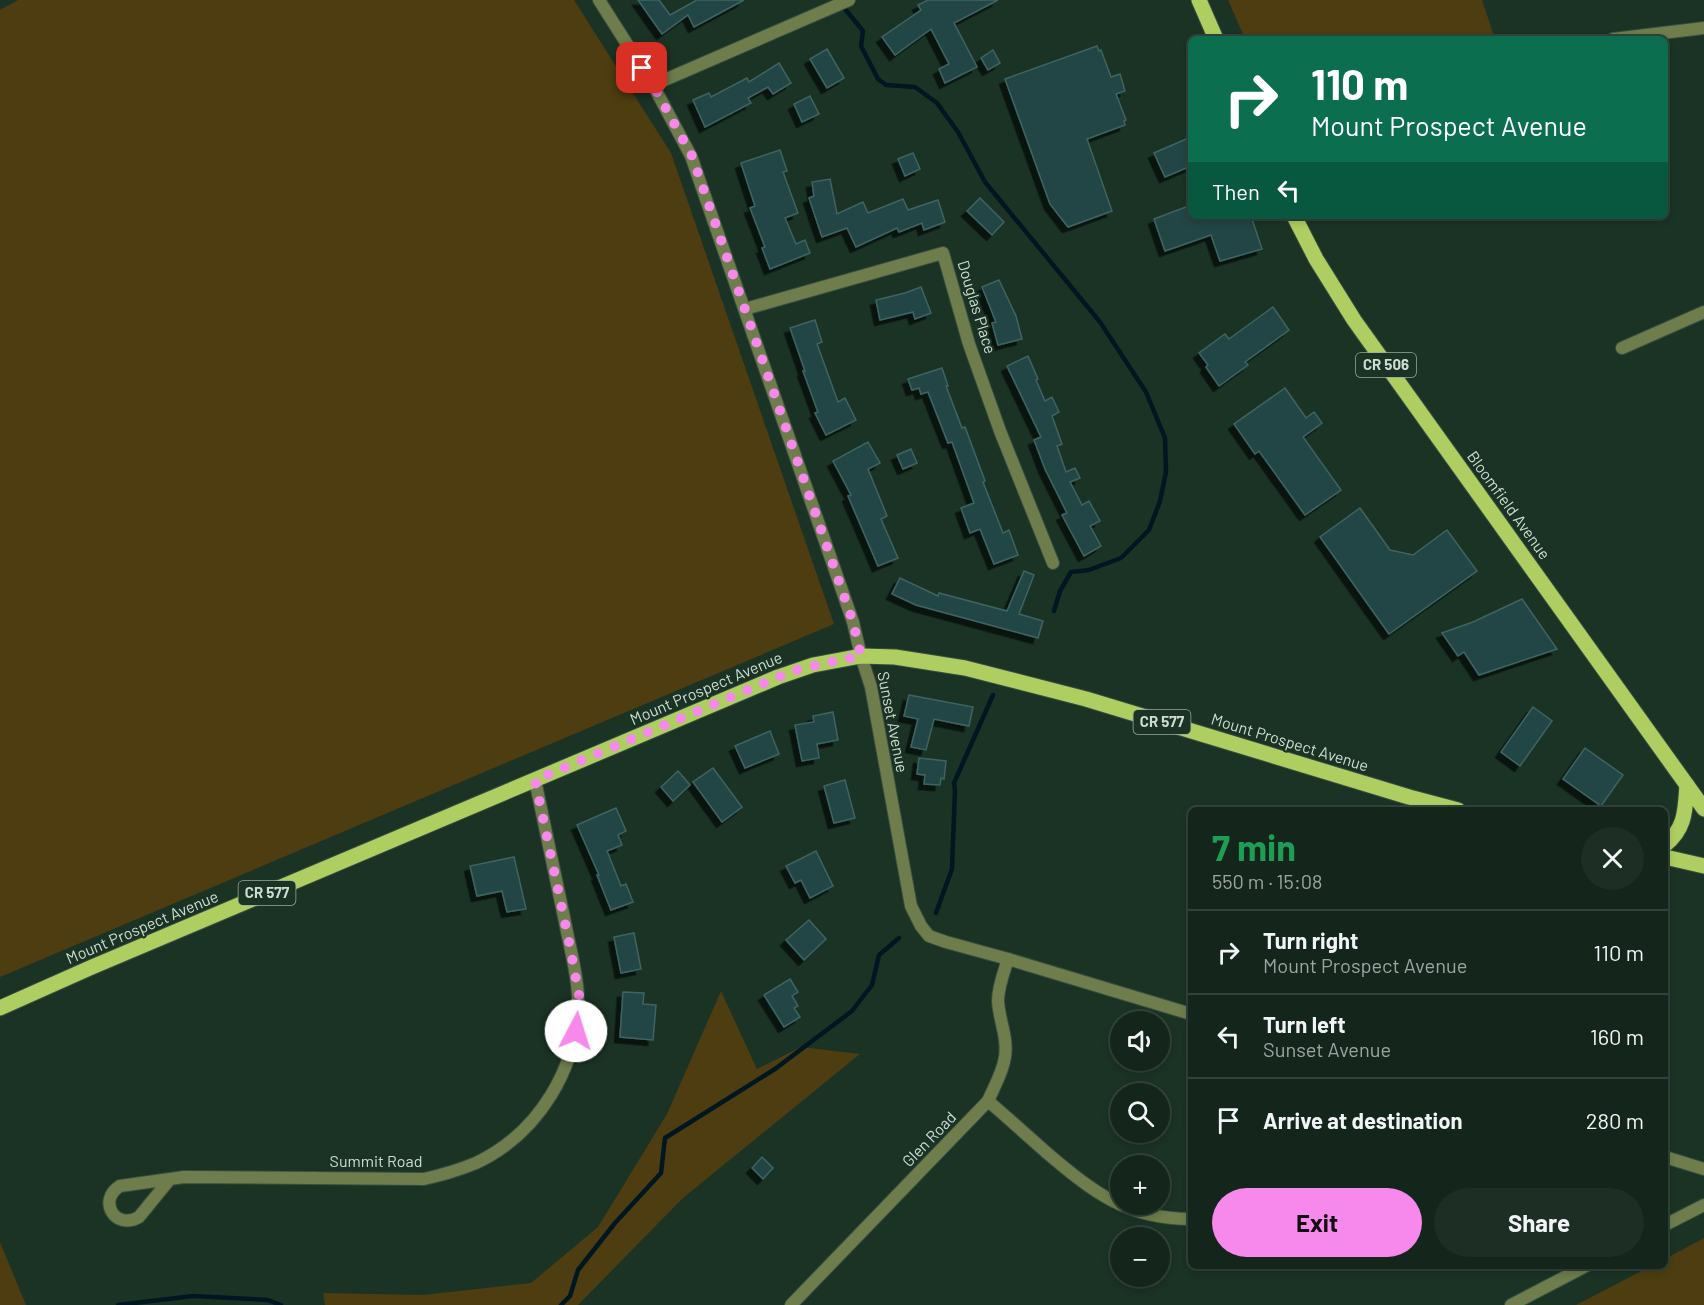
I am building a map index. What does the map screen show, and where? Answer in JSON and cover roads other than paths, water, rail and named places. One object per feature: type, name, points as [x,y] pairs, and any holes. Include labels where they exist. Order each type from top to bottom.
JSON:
[{"type":"main road","points":[[1199,0],[1214,36]]},
{"type":"main road","name":"Bloomfield Avenue","points":[[1296,219],[1316,259],[1354,320],[1704,809]]},
{"type":"main road","name":"Mount Prospect Avenue","points":[[0,1008],[103,962],[793,671],[861,656],[895,657],[965,668],[1086,699],[1446,807]]},
{"type":"main road","points":[[1668,842],[1678,833],[1685,816],[1687,785]]},
{"type":"main road","points":[[1668,858],[1704,866]]},
{"type":"street","name":"Sunset Avenue","points":[[599,0],[653,85],[692,156],[849,610],[871,687],[911,906],[921,926],[929,936],[946,942],[1188,1013]]},
{"type":"street","points":[[653,85],[849,0]]},
{"type":"street","points":[[1638,36],[1704,28]]},
{"type":"street","name":"Douglas Place","points":[[745,309],[943,253],[969,344],[1000,431],[1053,563]]},
{"type":"street","points":[[1622,348],[1704,312]]},
{"type":"street","name":"Summit Road","points":[[170,1179],[143,1214],[134,1220],[123,1221],[110,1210],[110,1198],[120,1186],[184,1177],[424,1179],[478,1162],[510,1141],[531,1122],[549,1100],[566,1066],[576,1031],[579,995],[535,780]]},
{"type":"street","name":"Glen Road","points":[[791,1305],[988,1101],[1005,1059],[1006,1040],[998,1000],[1008,959]]},
{"type":"street","points":[[988,1101],[1077,1178],[1104,1197],[1151,1215],[1188,1219]]},
{"type":"street","points":[[1668,1158],[1704,1169]]},
{"type":"street","points":[[1668,1223],[1704,1205]]},
{"type":"street","points":[[1511,1305],[1580,1269]]},
{"type":"waterway","points":[[841,4],[863,31],[861,46],[878,79],[886,85],[915,87],[937,103],[958,132],[985,182],[1100,322],[1146,392],[1165,438],[1166,472],[1160,501],[1149,530],[1121,558],[1089,570],[1071,572],[1060,591],[1054,611]]},
{"type":"waterway","points":[[936,913],[952,869],[954,783],[993,695]]},
{"type":"waterway","points":[[561,1305],[570,1296],[578,1270],[615,1223],[661,1173],[665,1138],[775,1069],[852,1011],[872,985],[879,955],[899,938]]},
{"type":"waterway","points":[[118,1305],[193,1296],[268,1300],[281,1305]]}]
